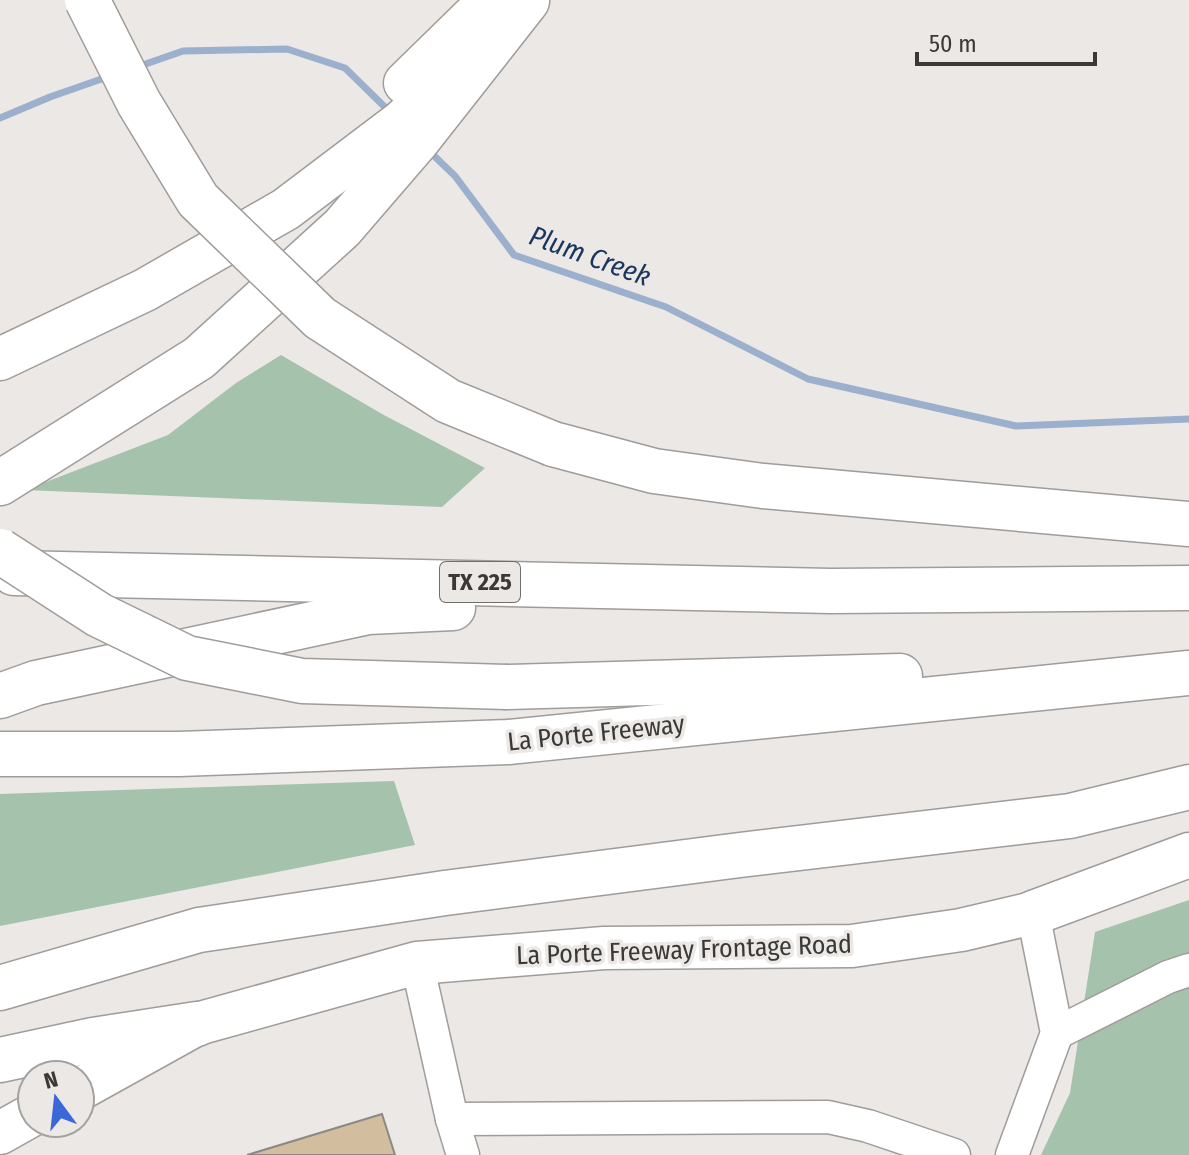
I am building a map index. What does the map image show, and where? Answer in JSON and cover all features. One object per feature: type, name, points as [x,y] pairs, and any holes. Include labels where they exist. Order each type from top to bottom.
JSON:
[{"type":"highway","points":[[87,0],[139,103],[198,200],[320,318],[448,401],[553,444],[654,471],[763,486],[1189,524]]},
{"type":"highway","points":[[0,483],[199,358],[342,228],[417,141],[443,77],[515,0]]},
{"type":"highway","points":[[0,551],[99,615],[187,658],[302,681],[507,687],[1189,670]]},
{"type":"highway","name":"TX 225","points":[[0,572],[831,591],[1189,588]]},
{"type":"highway","points":[[18,690],[368,612],[831,591]]},
{"type":"highway","name":"La Porte Freeway","points":[[0,754],[179,754],[508,742],[1189,670]]},
{"type":"highway","points":[[0,988],[199,930],[445,893],[1070,816],[1189,787]]},
{"type":"highway","points":[[1033,913],[1189,855]]},
{"type":"highway","points":[[0,1060],[93,1040],[197,1024]]},
{"type":"main road","points":[[0,333],[134,270],[273,190],[309,179],[401,122],[443,77]]},
{"type":"main road","points":[[0,359],[145,290],[286,209],[309,179]]},
{"type":"main road","name":"La Porte Freeway Frontage Road","points":[[96,1080],[197,1024],[417,963],[604,948],[852,946],[961,930],[1033,913]]},
{"type":"street","points":[[1012,1155],[1057,1033],[1033,913]]},
{"type":"street","points":[[417,963],[463,1155]]},
{"type":"street","points":[[1057,1033],[1168,977],[1189,970]]},
{"type":"street","points":[[452,1119],[828,1117],[864,1140],[939,1153]]},
{"type":"green space","points":[[281,355],[382,414],[485,468],[442,507],[25,490],[168,435],[236,383]]},
{"type":"green space","points":[[394,781],[415,845],[0,926],[0,794]]},
{"type":"green space","points":[[1189,900],[1189,1155],[1041,1155],[1070,1093],[1095,932]]},
{"type":"building","points":[[382,1114],[395,1155],[247,1155]]},
{"type":"waterway","name":"Plum Creek","points":[[137,67],[183,51],[287,49],[345,68],[392,114]]},
{"type":"waterway","name":"Plum Creek","points":[[0,118],[110,76]]},
{"type":"waterway","name":"Plum Creek","points":[[429,151],[455,176],[514,255],[666,307],[808,379],[1016,426],[1189,419]]}]
